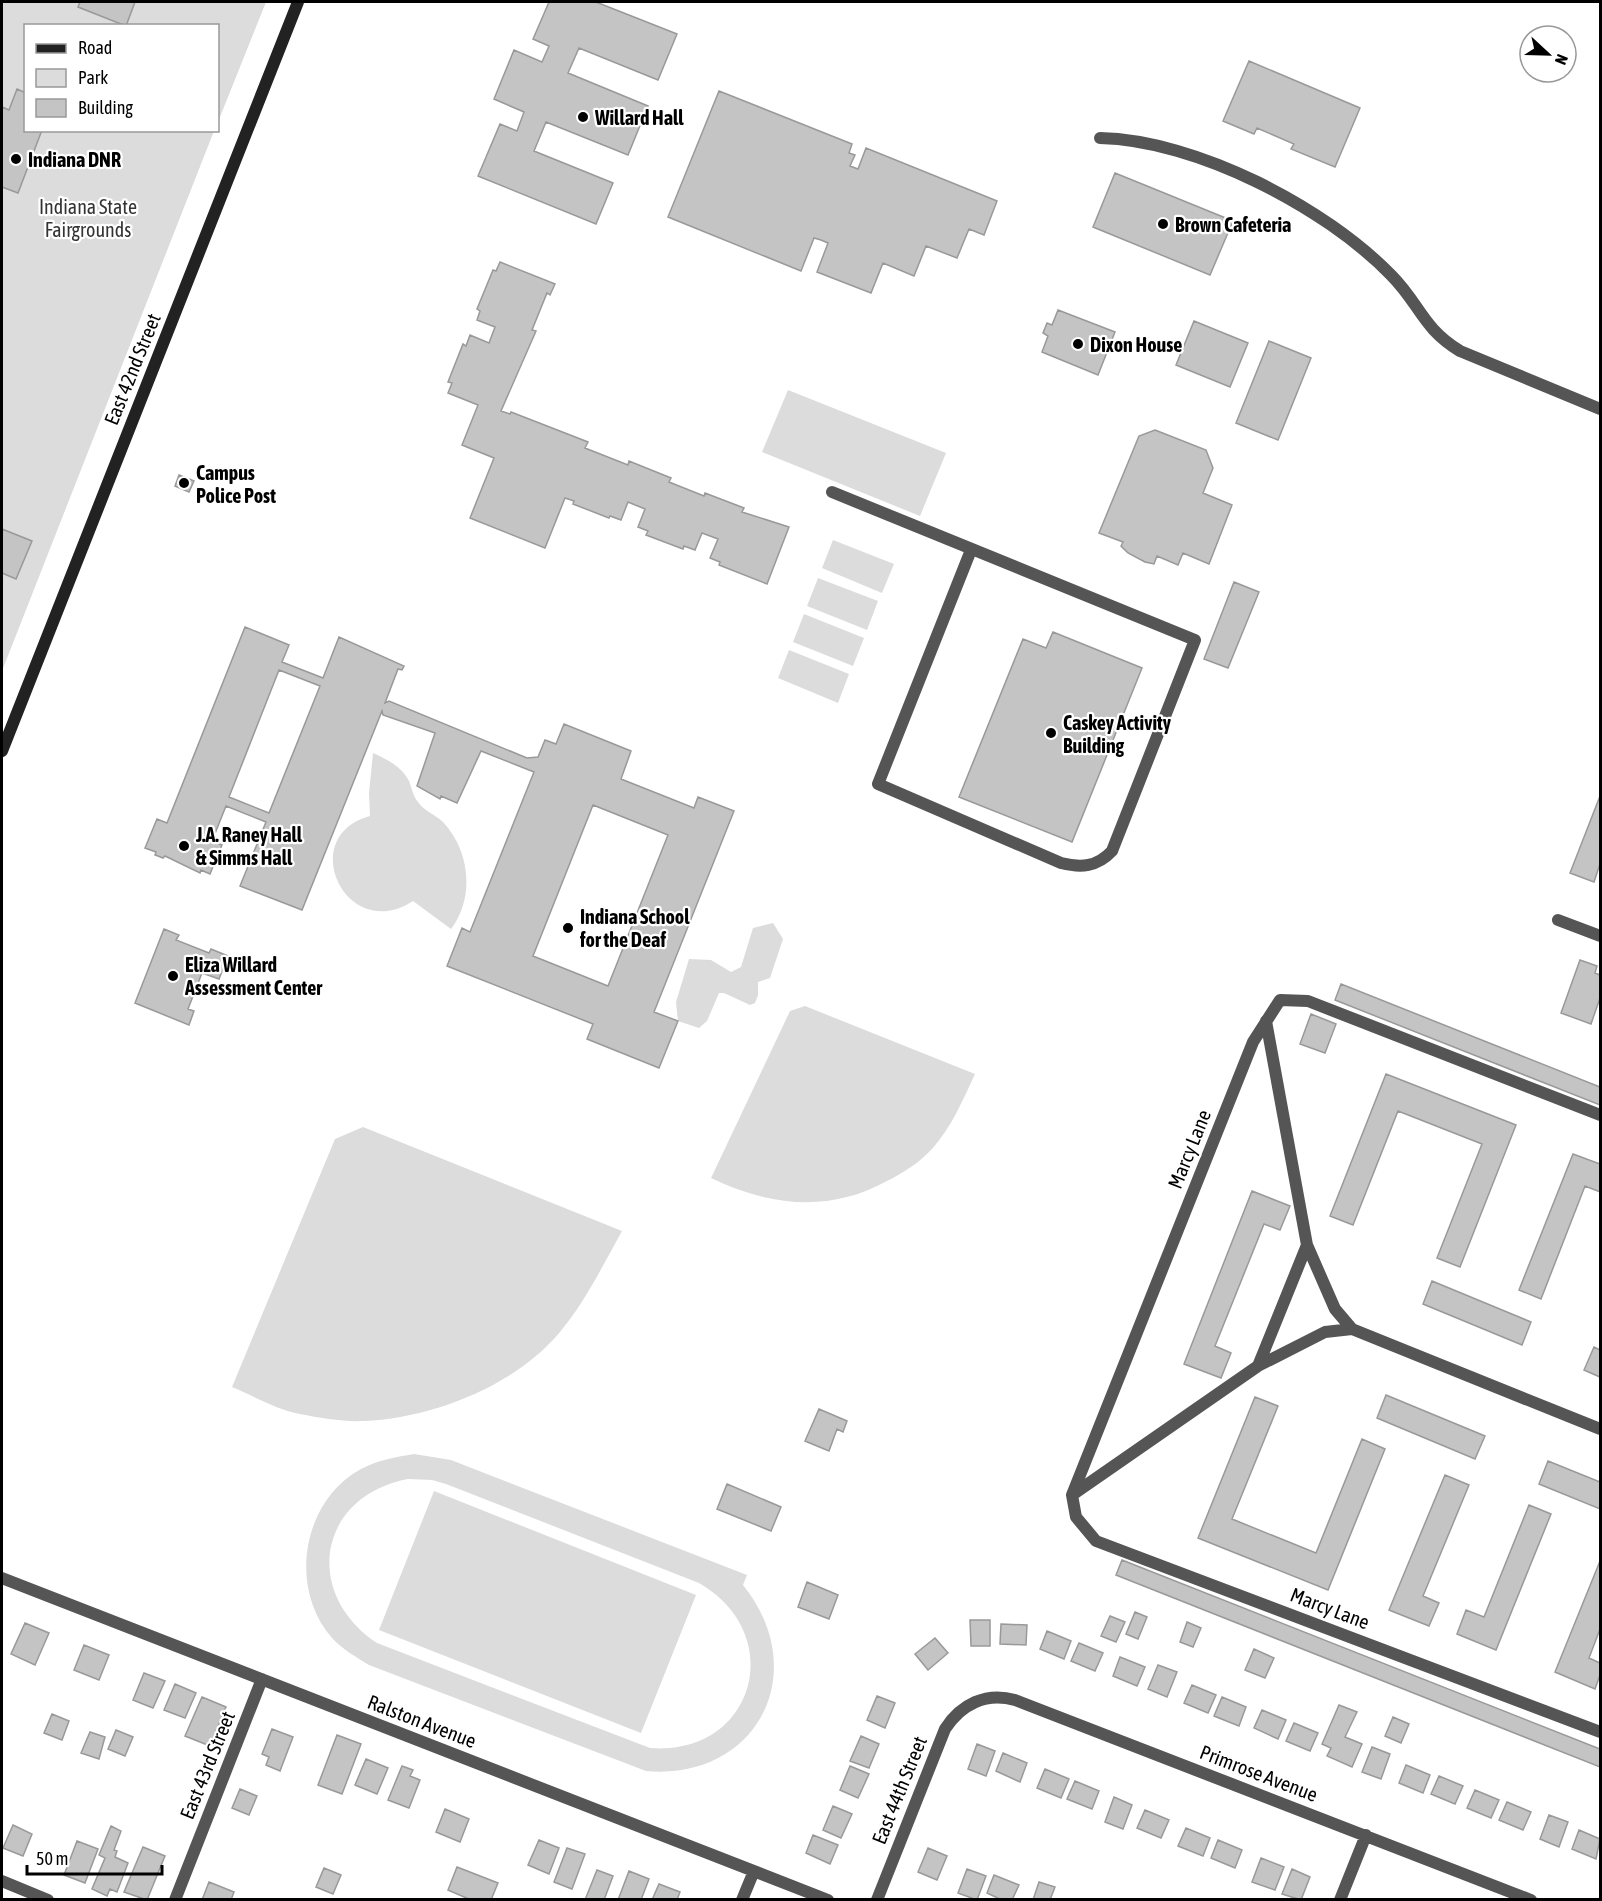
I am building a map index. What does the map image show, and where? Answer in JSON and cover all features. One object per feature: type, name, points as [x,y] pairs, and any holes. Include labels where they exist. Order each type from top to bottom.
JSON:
[{"type":"street","name":"East 42nd Street","points":[[2,750],[298,2]]},
{"type":"street","points":[[1100,138],[1123,138],[1208,161],[1255,181],[1350,237],[1391,274],[1440,339],[1460,351],[1600,410]]},
{"type":"street","points":[[832,492],[1195,640],[1112,851],[1102,861],[1078,868],[1061,863],[878,784],[970,550]]},
{"type":"street","points":[[1558,920],[1600,936]]},
{"type":"street","name":"Marcy Lane","points":[[1600,1115],[1308,1001],[1280,1000],[1253,1042],[1072,1494],[1076,1517],[1096,1541],[1600,1732]]},
{"type":"street","points":[[1266,1021],[1307,1245],[1335,1308],[1352,1329]]},
{"type":"street","points":[[1258,1366],[1307,1245]]},
{"type":"street","points":[[1072,1494],[1258,1366],[1325,1332],[1352,1329],[1600,1429]]},
{"type":"street","name":"Ralston Avenue","points":[[2,1578],[828,1899]]},
{"type":"street","name":"East 43rd Street","points":[[175,1899],[262,1679]]},
{"type":"street","name":"Primrose Avenue","points":[[971,1704],[992,1697],[1015,1700],[1531,1899]]},
{"type":"street","name":"East 44th Street","points":[[877,1899],[945,1729],[953,1717],[971,1704]]},
{"type":"street","points":[[1340,1899],[1366,1835]]},
{"type":"street","points":[[742,1899],[754,1871]]},
{"type":"street","points":[[2,1881],[48,1899]]},
{"type":"green space","name":"Indiana State Fairgrounds","points":[[2,2],[266,2],[219,120],[219,24],[24,24],[24,132],[214,132],[2,671]]},
{"type":"green space","points":[[788,390],[946,453],[920,516],[762,452]]},
{"type":"green space","points":[[833,540],[894,564],[882,593],[822,568]]},
{"type":"green space","points":[[818,578],[878,601],[867,630],[807,606]]},
{"type":"green space","points":[[804,614],[864,638],[853,666],[793,642]]},
{"type":"green space","points":[[789,650],[849,674],[838,703],[778,678]]},
{"type":"green space","points":[[373,753],[402,771],[418,802],[443,822],[459,846],[464,860],[466,889],[464,903],[451,929],[413,901],[389,911],[367,909],[350,899],[338,882],[333,863],[336,844],[348,827],[370,816],[369,793]]},
{"type":"green space","points":[[773,923],[783,939],[770,978],[758,982],[758,995],[755,1003],[750,1005],[724,993],[719,993],[707,1021],[699,1028],[678,1021],[676,1002],[689,959],[711,960],[731,972],[741,967],[753,928]]},
{"type":"green space","points":[[805,1006],[975,1074],[945,1132],[932,1149],[911,1167],[887,1181],[843,1198],[799,1202],[755,1195],[711,1178],[790,1011]]},
{"type":"green space","points":[[363,1127],[622,1231],[578,1308],[560,1332],[520,1368],[471,1396],[444,1406],[390,1419],[348,1421],[291,1412],[232,1387],[335,1139]]},
{"type":"green space","points":[[414,1454],[451,1460],[747,1575],[743,1585],[763,1618],[773,1652],[772,1685],[762,1714],[744,1739],[718,1758],[685,1769],[646,1771],[369,1665],[340,1646],[318,1618],[310,1595],[306,1571],[308,1547],[314,1523],[325,1502],[341,1483],[361,1469],[387,1459]],"holes":[[[408,1479],[432,1480],[699,1583],[727,1605],[744,1632],[750,1660],[747,1688],[735,1713],[714,1733],[686,1745],[650,1748],[377,1643],[353,1622],[338,1599],[330,1574],[331,1549],[339,1525],[355,1505],[378,1489]]]},
{"type":"green space","points":[[434,1491],[696,1595],[641,1733],[379,1630]]},
{"type":"building","points":[[80,2],[135,2],[127,24],[121,24],[78,7]]},
{"type":"building","name":"Willard Hall","points":[[549,2],[596,2],[677,34],[658,80],[579,48],[568,73],[648,106],[628,155],[546,122],[534,151],[613,183],[596,224],[478,176],[500,124],[517,131],[524,112],[494,99],[514,50],[542,62],[549,46],[533,39]]},
{"type":"building","points":[[1249,61],[1360,108],[1335,167],[1291,149],[1294,144],[1257,128],[1254,134],[1223,121]]},
{"type":"building","name":"Indiana DNR","points":[[17,89],[24,92],[24,132],[41,132],[18,193],[2,187],[2,107],[9,110]]},
{"type":"building","points":[[719,91],[852,144],[849,153],[855,155],[850,166],[858,169],[866,148],[997,201],[984,235],[969,229],[957,258],[926,246],[914,276],[883,263],[871,293],[817,272],[828,243],[821,240],[814,238],[801,271],[668,217]]},
{"type":"building","name":"Brown Cafeteria","points":[[1115,173],[1233,221],[1210,275],[1093,227]]},
{"type":"building","points":[[500,262],[555,284],[550,295],[547,293],[532,330],[536,331],[501,411],[510,414],[511,412],[588,442],[585,448],[628,465],[629,461],[671,478],[669,482],[744,508],[742,512],[789,527],[767,584],[719,565],[720,562],[710,558],[718,539],[702,533],[695,550],[684,546],[683,549],[646,535],[648,531],[638,527],[645,509],[628,502],[621,520],[610,516],[609,518],[573,504],[574,501],[565,498],[545,548],[470,518],[494,458],[462,445],[478,405],[448,393],[452,383],[448,382],[463,344],[466,346],[470,335],[489,343],[495,327],[477,320],[480,311],[477,309],[493,270],[496,271]]},
{"type":"building","name":"Dixon House","points":[[1058,310],[1115,332],[1098,375],[1042,352],[1048,336],[1043,333],[1047,323],[1052,325]]},
{"type":"building","points":[[1194,321],[1248,343],[1230,387],[1176,365]]},
{"type":"building","points":[[1269,341],[1311,358],[1278,440],[1236,423]]},
{"type":"building","points":[[1155,430],[1206,450],[1213,468],[1203,493],[1232,505],[1209,564],[1183,553],[1178,565],[1157,556],[1154,564],[1145,562],[1128,553],[1121,546],[1123,542],[1099,533],[1139,436]]},
{"type":"building","name":"Campus Police Post","points":[[179,475],[194,481],[189,492],[175,486]]},
{"type":"building","points":[[2,529],[32,541],[16,579],[2,573]]},
{"type":"building","points":[[1234,582],[1259,592],[1228,668],[1204,659]]},
{"type":"building","name":"J.A. Raney Hall & Simms Hall","points":[[245,627],[289,645],[282,662],[323,678],[339,637],[404,666],[402,670],[398,669],[385,703],[389,701],[527,758],[538,757],[545,740],[556,744],[564,724],[631,751],[621,779],[694,808],[698,797],[734,811],[654,1012],[678,1021],[659,1068],[587,1039],[593,1024],[447,966],[462,928],[470,932],[534,772],[481,751],[457,803],[441,796],[440,799],[417,786],[435,733],[383,715],[382,711],[302,910],[240,886],[266,822],[226,806],[212,841],[222,845],[210,874],[201,870],[200,873],[165,856],[163,858],[155,855],[156,852],[145,848],[157,819],[167,823]],"holes":[[[279,670],[320,686],[269,813],[229,797]],[[593,805],[668,835],[608,986],[533,956]]]},
{"type":"building","name":"Caskey Activity Building","points":[[1053,632],[1142,668],[1072,842],[959,797],[1023,639],[1046,648]]},
{"type":"building","points":[[1600,796],[1600,864],[1594,882],[1570,873]]},
{"type":"building","name":"Eliza Willard Assessment Center","points":[[164,929],[179,935],[176,940],[209,953],[211,949],[228,956],[219,979],[202,973],[188,1009],[194,1011],[189,1025],[135,1003]]},
{"type":"building","points":[[1580,960],[1597,966],[1595,973],[1600,975],[1600,998],[1591,1024],[1561,1013]]},
{"type":"building","points":[[1341,984],[1600,1087],[1600,1105],[1335,1000]]},
{"type":"building","points":[[1311,1014],[1336,1024],[1325,1053],[1300,1044]]},
{"type":"building","points":[[1386,1074],[1516,1125],[1460,1267],[1437,1258],[1482,1144],[1398,1111],[1353,1225],[1330,1216]]},
{"type":"building","points":[[1573,1154],[1600,1164],[1600,1192],[1585,1186],[1541,1299],[1519,1290]]},
{"type":"building","points":[[1252,1191],[1290,1206],[1280,1230],[1264,1224],[1215,1346],[1231,1353],[1221,1378],[1184,1364]]},
{"type":"building","points":[[1432,1281],[1531,1322],[1522,1345],[1423,1304]]},
{"type":"building","points":[[1594,1347],[1600,1350],[1600,1377],[1584,1370]]},
{"type":"building","points":[[1386,1395],[1485,1436],[1475,1459],[1377,1418]]},
{"type":"building","points":[[1255,1397],[1278,1406],[1232,1519],[1316,1553],[1362,1439],[1385,1449],[1328,1590],[1198,1538]]},
{"type":"building","points":[[819,1409],[847,1421],[843,1432],[837,1429],[829,1451],[805,1441]]},
{"type":"building","points":[[1548,1461],[1600,1482],[1600,1509],[1539,1484]]},
{"type":"building","points":[[1445,1475],[1469,1485],[1423,1596],[1439,1603],[1429,1626],[1389,1610]]},
{"type":"building","points":[[727,1484],[781,1507],[771,1531],[717,1509]]},
{"type":"building","points":[[1529,1505],[1551,1514],[1496,1650],[1457,1634],[1466,1610],[1484,1617]]},
{"type":"building","points":[[1122,1560],[1600,1749],[1600,1767],[1116,1575]]},
{"type":"building","points":[[1600,1561],[1600,1629],[1589,1658],[1600,1663],[1600,1675],[1595,1689],[1555,1672]]},
{"type":"building","points":[[807,1582],[838,1595],[829,1619],[798,1607]]},
{"type":"building","points":[[1135,1612],[1147,1617],[1138,1639],[1126,1634]]},
{"type":"building","points":[[1110,1616],[1125,1622],[1116,1642],[1101,1636]]},
{"type":"building","points":[[970,1620],[990,1620],[990,1646],[971,1646]]},
{"type":"building","points":[[1187,1622],[1201,1628],[1193,1647],[1180,1642]]},
{"type":"building","points":[[25,1623],[49,1633],[35,1665],[11,1654]]},
{"type":"building","points":[[1001,1624],[1027,1625],[1026,1645],[1000,1644]]},
{"type":"building","points":[[1047,1631],[1071,1641],[1064,1659],[1040,1649]]},
{"type":"building","points":[[935,1638],[948,1653],[928,1670],[915,1654]]},
{"type":"building","points":[[1079,1643],[1103,1653],[1095,1671],[1071,1661]]},
{"type":"building","points":[[84,1645],[109,1655],[99,1680],[74,1670]]},
{"type":"building","points":[[1254,1649],[1274,1658],[1265,1678],[1245,1670]]},
{"type":"building","points":[[1120,1657],[1145,1667],[1137,1686],[1113,1676]]},
{"type":"building","points":[[1158,1665],[1177,1672],[1167,1697],[1148,1689]]},
{"type":"building","points":[[144,1673],[165,1681],[153,1708],[133,1700]]},
{"type":"building","points":[[175,1684],[196,1693],[185,1718],[164,1710]]},
{"type":"building","points":[[1192,1685],[1216,1695],[1208,1713],[1184,1703]]},
{"type":"building","points":[[877,1696],[895,1703],[885,1728],[867,1720]]},
{"type":"building","points":[[202,1697],[226,1707],[210,1746],[185,1736]]},
{"type":"building","points":[[1222,1697],[1246,1707],[1239,1726],[1214,1716]]},
{"type":"building","points":[[1339,1705],[1357,1712],[1345,1737],[1362,1744],[1352,1767],[1327,1756],[1331,1748],[1322,1744]]},
{"type":"building","points":[[1262,1710],[1286,1720],[1278,1739],[1254,1728]]},
{"type":"building","points":[[52,1714],[69,1721],[62,1740],[44,1733]]},
{"type":"building","points":[[1393,1717],[1409,1724],[1401,1743],[1385,1736]]},
{"type":"building","points":[[1294,1723],[1318,1733],[1310,1751],[1286,1741]]},
{"type":"building","points":[[272,1729],[293,1737],[280,1771],[266,1765],[269,1757],[262,1754]]},
{"type":"building","points":[[116,1730],[133,1737],[125,1756],[108,1749]]},
{"type":"building","points":[[90,1732],[105,1737],[99,1759],[81,1753]]},
{"type":"building","points":[[337,1735],[361,1744],[342,1794],[318,1785]]},
{"type":"building","points":[[861,1736],[879,1744],[869,1768],[850,1761]]},
{"type":"building","points":[[977,1744],[995,1751],[986,1776],[968,1769]]},
{"type":"building","points":[[1372,1747],[1390,1754],[1381,1779],[1362,1772]]},
{"type":"building","points":[[1003,1753],[1027,1763],[1020,1782],[996,1771]]},
{"type":"building","points":[[366,1759],[388,1768],[377,1794],[355,1785]]},
{"type":"building","points":[[1406,1765],[1430,1775],[1423,1793],[1399,1783]]},
{"type":"building","points":[[402,1766],[413,1770],[410,1776],[420,1780],[409,1808],[388,1800]]},
{"type":"building","points":[[850,1766],[869,1774],[858,1798],[840,1790]]},
{"type":"building","points":[[1045,1769],[1069,1779],[1061,1798],[1037,1788]]},
{"type":"building","points":[[1439,1776],[1463,1786],[1455,1804],[1431,1794]]},
{"type":"building","points":[[1075,1781],[1099,1791],[1092,1809],[1067,1799]]},
{"type":"building","points":[[240,1789],[257,1796],[249,1815],[232,1808]]},
{"type":"building","points":[[1475,1790],[1499,1800],[1491,1818],[1467,1808]]},
{"type":"building","points":[[1114,1797],[1132,1805],[1123,1829],[1105,1822]]},
{"type":"building","points":[[1507,1802],[1531,1812],[1523,1830],[1499,1820]]},
{"type":"building","points":[[833,1806],[852,1814],[841,1838],[823,1830]]},
{"type":"building","points":[[445,1809],[469,1819],[460,1842],[436,1832]]},
{"type":"building","points":[[1145,1810],[1169,1820],[1161,1838],[1137,1828]]},
{"type":"building","points":[[1549,1815],[1568,1822],[1559,1847],[1540,1839]]},
{"type":"building","points":[[13,1825],[32,1834],[23,1856],[3,1848]]},
{"type":"building","points":[[111,1826],[121,1831],[114,1850],[117,1851],[115,1857],[128,1863],[117,1892],[110,1889],[107,1896],[92,1889],[105,1858],[99,1855]]},
{"type":"building","points":[[1186,1828],[1210,1838],[1203,1856],[1178,1846]]},
{"type":"building","points":[[1579,1830],[1600,1839],[1596,1859],[1572,1849]]},
{"type":"building","points":[[813,1835],[838,1845],[830,1864],[806,1853]]},
{"type":"building","points":[[539,1840],[559,1848],[549,1874],[528,1865]]},
{"type":"building","points":[[1218,1840],[1242,1850],[1235,1868],[1211,1858]]},
{"type":"building","points":[[77,1841],[98,1849],[85,1883],[64,1875]]},
{"type":"building","points":[[143,1847],[165,1856],[147,1900],[124,1892]]},
{"type":"building","points":[[567,1848],[585,1854],[572,1889],[554,1882]]},
{"type":"building","points":[[928,1848],[947,1856],[937,1880],[918,1872]]},
{"type":"building","points":[[1261,1858],[1284,1867],[1275,1890],[1252,1882]]},
{"type":"building","points":[[457,1867],[498,1883],[491,1900],[471,1900],[448,1890]]},
{"type":"building","points":[[324,1868],[341,1875],[333,1894],[316,1887]]},
{"type":"building","points":[[967,1869],[986,1876],[977,1900],[958,1893]]},
{"type":"building","points":[[1292,1869],[1310,1877],[1301,1900],[1282,1894]]},
{"type":"building","points":[[597,1870],[613,1876],[604,1900],[585,1900]]},
{"type":"building","points":[[629,1871],[649,1879],[641,1900],[618,1900]]},
{"type":"building","points":[[994,1875],[1019,1885],[1012,1900],[1002,1900],[987,1893]]},
{"type":"building","points":[[209,1882],[234,1892],[231,1900],[202,1900]]},
{"type":"building","points":[[1039,1882],[1055,1887],[1050,1900],[1033,1900]]},
{"type":"building","points":[[659,1884],[680,1892],[677,1900],[652,1900]]},
{"type":"place","name":"Willard Hall","points":[[583,117]]},
{"type":"place","name":"Indiana DNR","points":[[16,159]]},
{"type":"place","name":"Brown Cafeteria","points":[[1163,224]]},
{"type":"place","name":"Dixon House","points":[[1078,344]]},
{"type":"place","name":"Campus Police Post","points":[[184,483]]},
{"type":"place","name":"Caskey Activity Building","points":[[1051,733]]},
{"type":"place","name":"J.A. Raney Hall & Simms Hall","points":[[184,846]]},
{"type":"place","name":"Indiana School for the Deaf","points":[[568,928]]},
{"type":"place","name":"Eliza Willard Assessment Center","points":[[173,976]]}]
